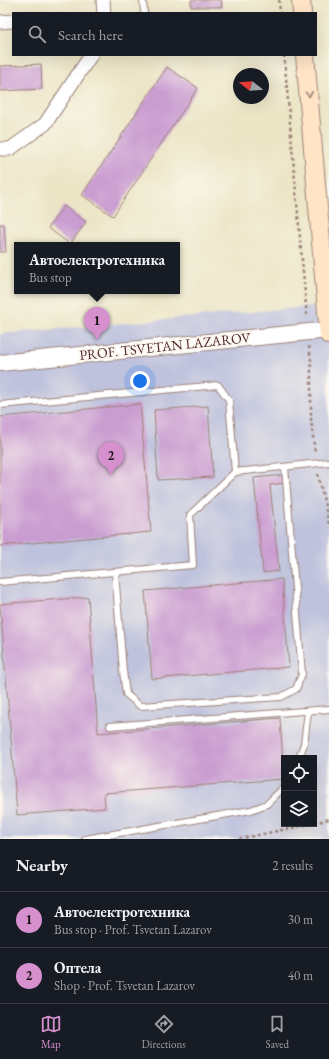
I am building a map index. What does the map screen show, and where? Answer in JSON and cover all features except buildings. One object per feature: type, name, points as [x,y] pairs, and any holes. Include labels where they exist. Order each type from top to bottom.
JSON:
[{"type":"main road","points":[[301,0],[302,12]]},
{"type":"main road","points":[[305,56],[329,331]]},
{"type":"street","points":[[103,0],[104,12]]},
{"type":"street","points":[[0,22],[12,21]]},
{"type":"street","points":[[0,150],[10,149],[45,124],[90,56]]},
{"type":"street","name":"PROF. TSVETAN LAZAROV","points":[[0,362],[329,331]]},
{"type":"lane","points":[[143,0],[144,12]]},
{"type":"lane","points":[[0,405],[218,385],[229,400],[235,472]]},
{"type":"lane","points":[[0,582],[192,566],[190,515],[235,472],[329,462]]},
{"type":"lane","points":[[116,572],[126,694],[140,706],[281,697],[296,689],[302,674],[285,466]]},
{"type":"lane","points":[[110,726],[329,709]]},
{"type":"lane","points":[[300,755],[304,744],[308,711]]},
{"type":"lane","points":[[85,839],[251,810],[267,804],[281,790]]},
{"type":"path","points":[[279,0],[280,12]]},
{"type":"path","points":[[284,56],[311,360],[311,418],[316,464],[329,524]]},
{"type":"path","points":[[317,822],[329,820]]},
{"type":"path","points":[[239,839],[296,827]]},
{"type":"shaded area","points":[[329,305],[329,839],[0,839],[0,334]]},
{"type":"place","name":"Автоелектротехника","points":[[97,340]]},
{"type":"place","name":"Оптела","points":[[111,475]]}]
